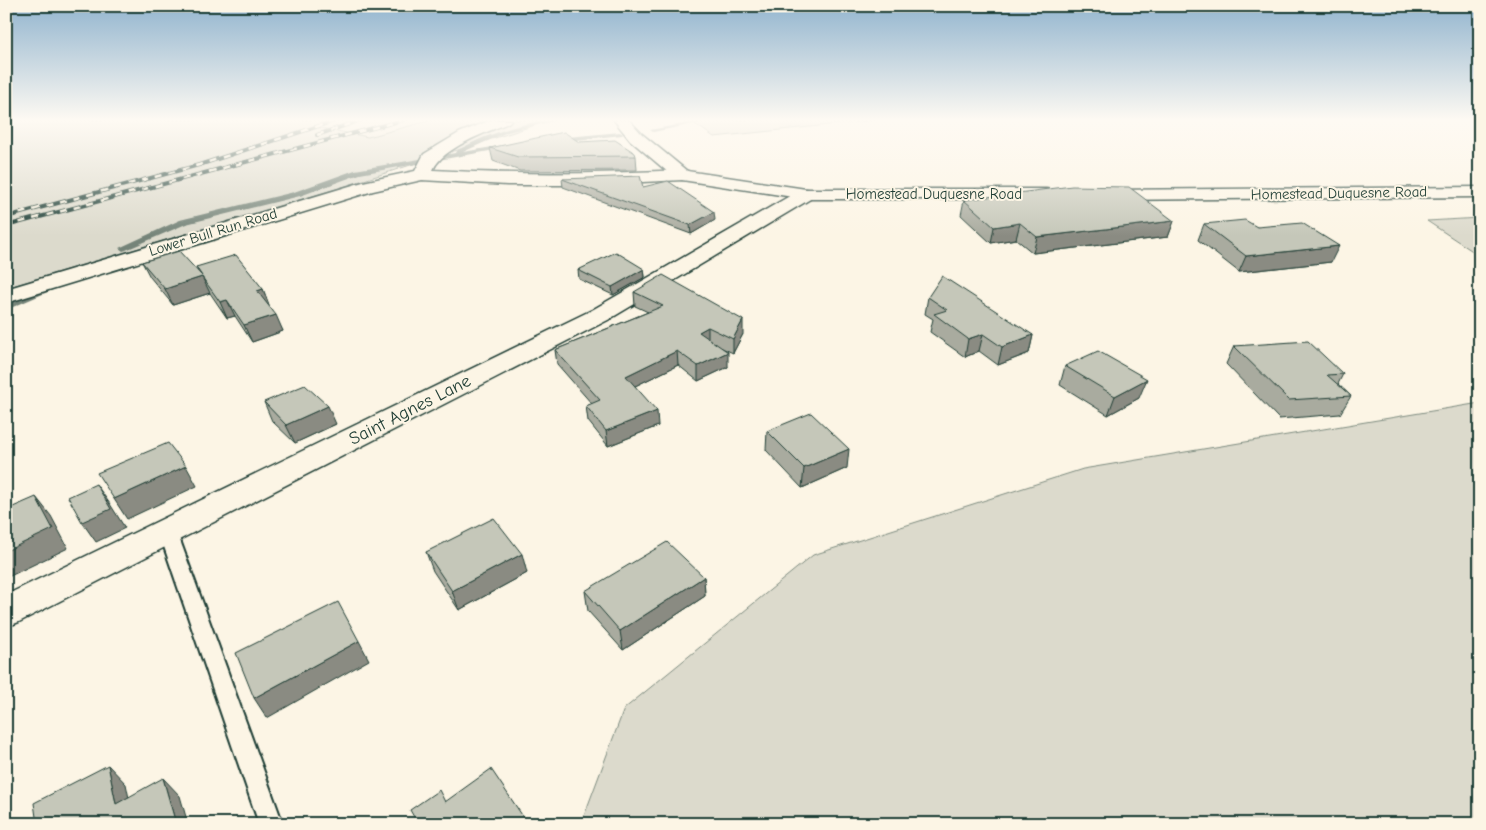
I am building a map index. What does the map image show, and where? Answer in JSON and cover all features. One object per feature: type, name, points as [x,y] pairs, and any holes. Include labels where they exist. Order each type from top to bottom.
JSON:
[{"type":"street","name":"Lower Bull Run Road","points":[[6,296],[369,186],[427,166],[436,159]]},
{"type":"street","points":[[662,159],[682,175]]},
{"type":"street","name":"Lower Bull Run Road","points":[[427,166],[507,180],[574,180],[682,175]]},
{"type":"street","name":"Homestead Duquesne Road","points":[[682,175],[806,194],[1062,194]]},
{"type":"street","name":"Homestead Duquesne Road","points":[[1090,195],[1480,192]]},
{"type":"street","name":"Saint Agnes Lane","points":[[6,612],[600,315],[806,194]]},
{"type":"lane","points":[[168,532],[271,824]]},
{"type":"shaded area","points":[[6,159],[430,159],[342,187],[6,288]]},
{"type":"shaded area","points":[[1480,218],[1480,256],[1427,221]]},
{"type":"shaded area","points":[[1480,403],[1480,824],[581,824],[624,709],[813,555],[1083,469]]},
{"type":"building","points":[[640,176],[643,187],[668,181],[714,212],[690,225],[562,179]]},
{"type":"building","points":[[1072,186],[1129,187],[1174,221],[1037,237],[1020,223],[994,227],[964,200]]},
{"type":"building","points":[[1245,220],[1257,227],[1302,223],[1339,246],[1246,256],[1204,224]]},
{"type":"building","points":[[179,251],[202,276],[196,267],[236,255],[263,289],[257,291],[276,315],[244,325],[227,300],[220,302],[202,277],[165,289],[142,262]]},
{"type":"building","points":[[616,252],[644,269],[612,287],[578,270]]},
{"type":"building","points":[[663,275],[743,320],[733,339],[708,327],[699,332],[728,352],[698,366],[677,351],[626,376],[657,411],[606,431],[586,406],[600,400],[555,350],[663,306],[634,292]]},
{"type":"building","points":[[942,276],[1033,335],[1002,347],[983,334],[968,339],[934,314],[947,310],[928,297]]},
{"type":"building","points":[[1308,341],[1343,374],[1327,375],[1351,396],[1289,400],[1234,346]]},
{"type":"building","points":[[1098,351],[1147,379],[1115,396],[1065,366]]},
{"type":"building","points":[[305,385],[328,406],[286,425],[264,402]]},
{"type":"building","points":[[811,413],[849,449],[804,468],[767,431]]},
{"type":"building","points":[[168,443],[186,466],[114,499],[97,473]]},
{"type":"building","points":[[96,484],[111,509],[82,522],[68,497]]},
{"type":"building","points":[[36,497],[53,529],[6,551],[6,510]]},
{"type":"building","points":[[494,518],[522,554],[452,591],[426,552]]},
{"type":"building","points":[[667,542],[704,577],[620,631],[585,591]]},
{"type":"building","points":[[338,602],[359,641],[254,698],[236,653]]},
{"type":"building","points":[[108,765],[116,804],[163,778],[176,824],[37,824],[34,803]]},
{"type":"building","points":[[491,769],[528,824],[418,824],[410,810],[439,790],[445,802]]},
{"type":"waterway","points":[[123,248],[183,222],[297,194],[358,172],[435,159]]},
{"type":"waterway","points":[[6,307],[49,288]]},
{"type":"railway","points":[[6,217],[218,159]]},
{"type":"railway","points":[[6,226],[258,159]]}]
